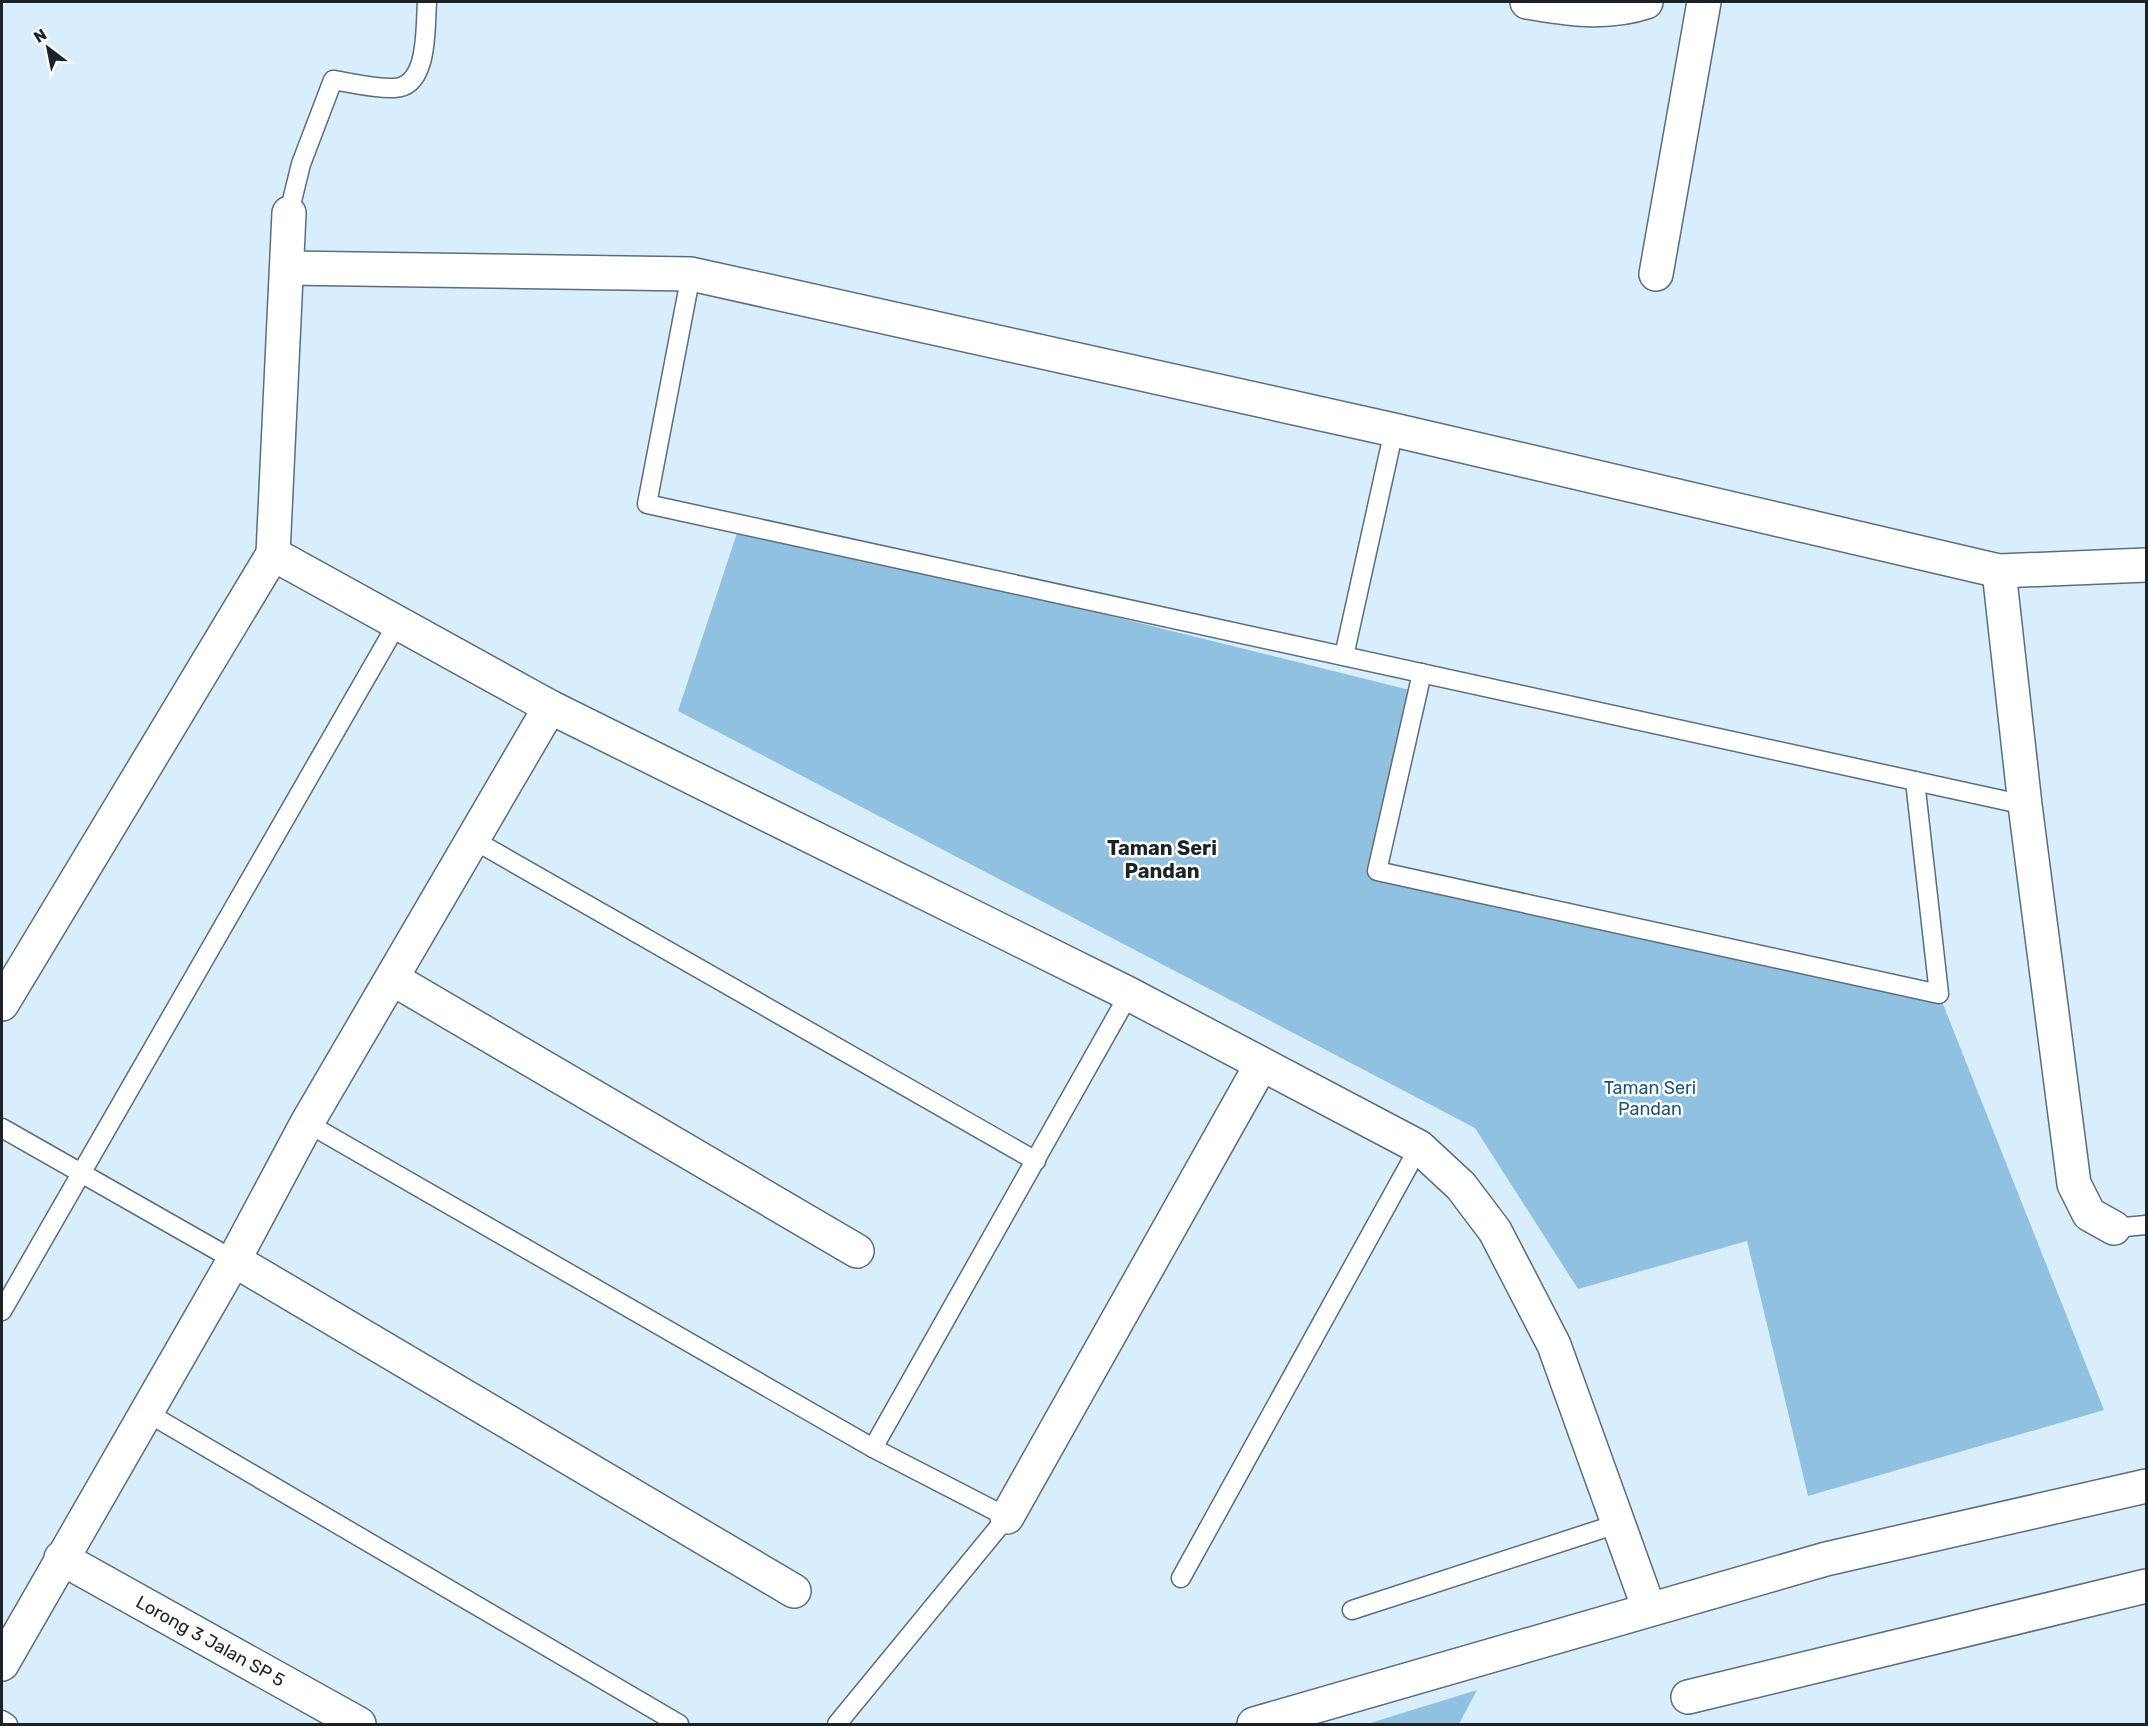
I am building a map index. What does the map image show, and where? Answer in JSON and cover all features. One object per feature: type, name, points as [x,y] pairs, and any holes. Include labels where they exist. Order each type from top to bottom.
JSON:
[{"type":"street","points":[[1527,2],[1593,10],[1631,7],[1646,2]]},
{"type":"street","points":[[1656,274],[1704,2]]},
{"type":"street","points":[[2,1004],[273,554],[289,213]]},
{"type":"street","points":[[287,268],[691,274],[1394,429],[1999,571],[2146,565]]},
{"type":"street","points":[[273,554],[550,707],[1129,994],[1419,1147],[1461,1186],[1495,1231],[1554,1346],[1649,1609]]},
{"type":"street","points":[[1999,571],[2025,805],[2074,1184],[2089,1214],[2114,1228]]},
{"type":"street","points":[[2,1664],[234,1260],[307,1124],[550,707]]},
{"type":"street","points":[[393,978],[856,1251]]},
{"type":"street","points":[[1007,1517],[1261,1065]]},
{"type":"street","points":[[234,1260],[794,1591]]},
{"type":"street","points":[[1254,1725],[1826,1558],[2145,1493]]},
{"type":"street","name":"Lorong 3 Jalan SP 5","points":[[61,1558],[359,1725]]},
{"type":"street","points":[[1688,1697],[2146,1586]]},
{"type":"lane","points":[[289,213],[301,164],[333,80],[395,88],[410,84],[420,71],[427,2]]},
{"type":"lane","points":[[691,274],[647,504],[2025,805]]},
{"type":"lane","points":[[1344,656],[1394,429]]},
{"type":"lane","points":[[2,1311],[397,624]]},
{"type":"lane","points":[[1422,673],[1377,871],[1939,994],[1915,781]]},
{"type":"lane","points":[[472,839],[1036,1161]]},
{"type":"lane","points":[[873,1448],[1129,994]]},
{"type":"lane","points":[[307,1124],[873,1448],[1007,1517],[837,1725]]},
{"type":"lane","points":[[2,1128],[79,1174],[234,1260]]},
{"type":"lane","points":[[1181,1578],[1419,1147]]},
{"type":"lane","points":[[2114,1228],[2146,1225]]},
{"type":"lane","points":[[146,1412],[679,1725]]},
{"type":"lane","points":[[1352,1610],[1617,1524]]},
{"type":"lane","points":[[2,1720],[8,1725]]},
{"type":"green space","name":"Taman Seri Pandan","points":[[740,524],[1418,692],[1377,871],[1939,994],[2104,1410],[1808,1496],[1747,1241],[1578,1289],[1475,1128],[678,711]]},
{"type":"green space","points":[[1477,1690],[1459,1724],[1367,1724]]},
{"type":"district","name":"Taman Seri Pandan","points":[[1162,860]]}]
